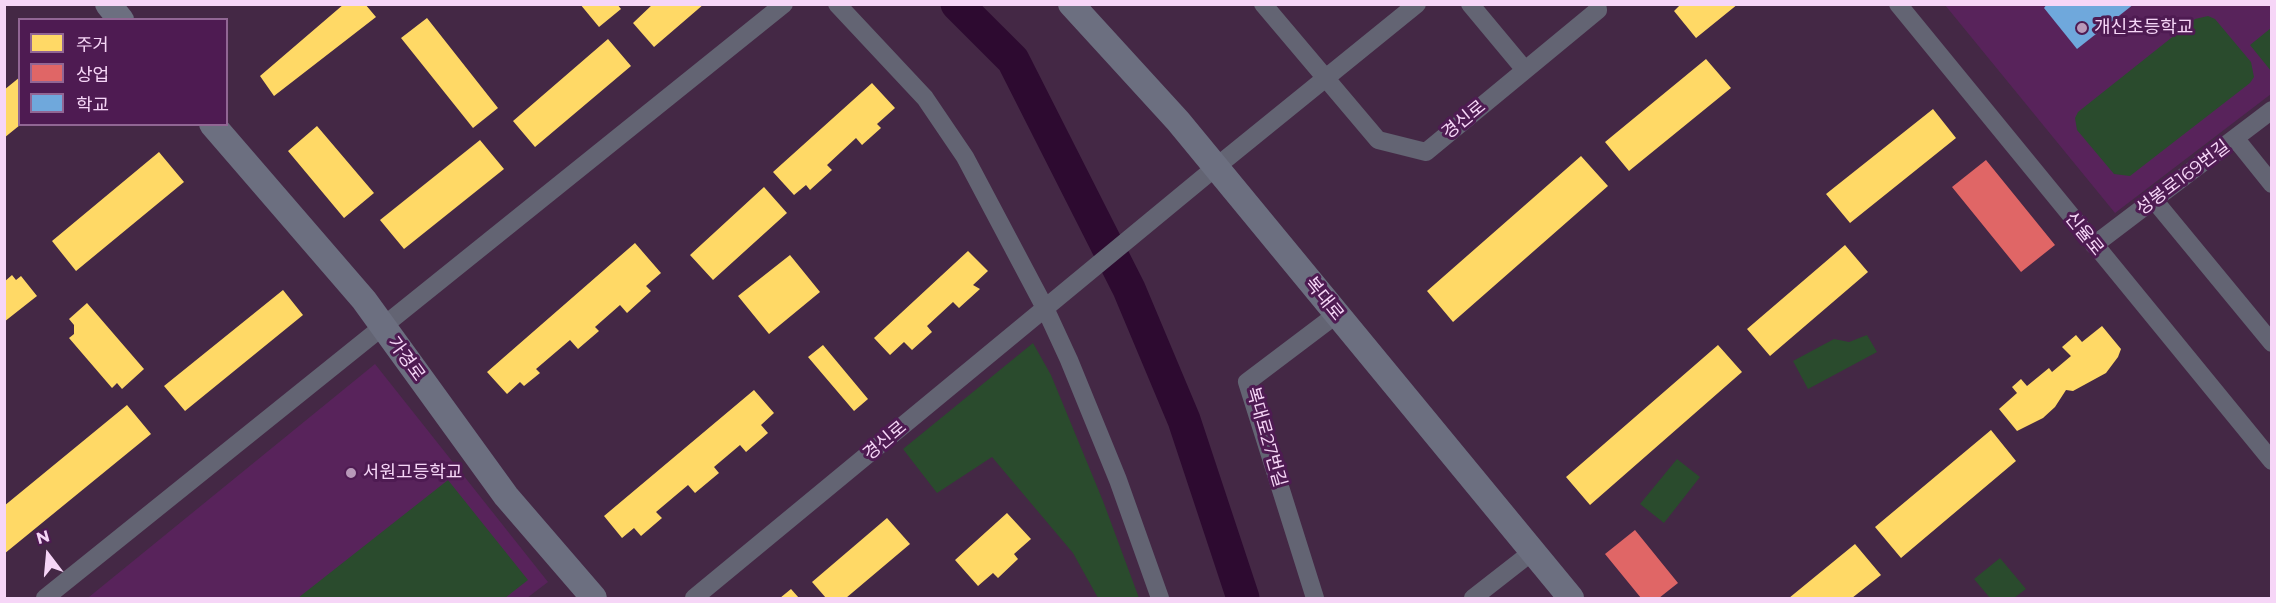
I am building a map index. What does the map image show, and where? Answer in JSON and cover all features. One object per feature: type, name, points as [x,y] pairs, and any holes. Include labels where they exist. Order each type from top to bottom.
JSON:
[{"type":"street","points":[[108,4],[119,18]]},
{"type":"street","points":[[45,598],[784,4]]},
{"type":"street","points":[[837,4],[925,98],[965,157],[1046,308],[1118,480],[1160,598]]},
{"type":"street","name":"복대로","points":[[1071,4],[1178,121],[1571,598]]},
{"type":"street","name":"경신로","points":[[1263,4],[1378,140],[1426,152],[1598,10],[1597,4]]},
{"type":"street","points":[[1216,167],[1417,4]]},
{"type":"street","points":[[1470,4],[1525,70]]},
{"type":"street","name":"신율로","points":[[1898,4],[2271,461]]},
{"type":"street","name":"성봉로169번길","points":[[2094,245],[2271,110]]},
{"type":"street","name":"가경로","points":[[214,126],[364,300],[506,496],[594,598]]},
{"type":"street","points":[[2235,138],[2271,184]]},
{"type":"street","name":"경신로","points":[[694,598],[1216,167]]},
{"type":"street","points":[[2154,200],[2271,343]]},
{"type":"street","name":"복대로27번길","points":[[1315,598],[1247,382],[1337,314]]},
{"type":"street","points":[[1473,598],[1532,552]]},
{"type":"shaded area","points":[[1945,5],[2271,5],[2271,94],[2115,213]]},
{"type":"shaded area","name":"서원고등학교","points":[[375,364],[548,582],[527,598],[89,597]]},
{"type":"green space","points":[[2208,16],[2215,19],[2251,62],[2254,77],[2250,83],[2130,176],[2114,174],[2077,130],[2075,118],[2078,112],[2195,19]]},
{"type":"green space","points":[[2271,28],[2271,71],[2250,45]]},
{"type":"green space","points":[[1867,335],[1877,352],[1808,389],[1793,361],[1834,339],[1849,342]]},
{"type":"green space","points":[[1033,343],[1051,375],[1103,501],[1139,598],[1098,598],[1073,553],[992,457],[937,493],[903,449]]},
{"type":"green space","points":[[1677,459],[1700,477],[1664,523],[1640,504]]},
{"type":"green space","points":[[448,480],[528,580],[505,598],[298,598]]},
{"type":"green space","points":[[2000,558],[2026,589],[2014,598],[1990,598],[1974,579]]},
{"type":"building: 주거","points":[[344,4],[365,4],[376,17],[274,96],[260,76]]},
{"type":"building: 주거","points":[[580,4],[617,4],[621,9],[599,27]]},
{"type":"building: 주거","points":[[653,4],[704,4],[654,47],[633,23]]},
{"type":"building: 주거","points":[[1681,4],[1738,4],[1696,38],[1674,11]]},
{"type":"building: 주거","points":[[427,18],[498,108],[473,128],[401,38]]},
{"type":"building: 주거","points":[[608,39],[631,66],[535,147],[513,121]]},
{"type":"building: 주거","points":[[1706,59],[1731,88],[1629,171],[1605,142]]},
{"type":"building: 주거","points":[[18,79],[19,126],[4,138],[4,90]]},
{"type":"building: 주거","points":[[872,83],[895,108],[877,124],[881,128],[862,145],[856,138],[827,165],[832,170],[810,190],[806,185],[794,195],[773,172]]},
{"type":"building: 주거","points":[[1933,109],[1956,138],[1850,223],[1826,194]]},
{"type":"building: 주거","points":[[317,126],[374,193],[344,218],[288,151]]},
{"type":"building: 주거","points":[[480,140],[504,169],[404,249],[380,220]]},
{"type":"building: 주거","points":[[159,152],[184,182],[76,271],[52,241]]},
{"type":"building: 주거","points":[[1581,156],[1608,186],[1453,322],[1427,291]]},
{"type":"building: 주거","points":[[764,187],[787,213],[713,280],[690,255]]},
{"type":"building: 주거","points":[[635,243],[661,273],[646,286],[651,291],[627,313],[620,305],[595,327],[599,331],[578,349],[570,340],[536,369],[540,373],[524,386],[520,382],[507,394],[487,372]]},
{"type":"building: 주거","points":[[1845,245],[1868,272],[1770,356],[1747,329]]},
{"type":"building: 주거","points":[[968,251],[988,271],[973,285],[980,289],[959,308],[953,302],[927,326],[932,332],[912,350],[904,342],[890,355],[874,338]]},
{"type":"building: 주거","points":[[790,255],[820,292],[769,334],[738,296]]},
{"type":"building: 주거","points":[[12,275],[16,280],[21,276],[37,296],[4,322],[4,282]]},
{"type":"building: 주거","points":[[283,290],[303,315],[185,411],[164,386]]},
{"type":"building: 주거","points":[[87,303],[144,369],[122,389],[117,383],[112,388],[69,338],[74,334],[74,325],[69,319]]},
{"type":"building: 주거","points":[[2102,326],[2121,349],[2106,373],[2073,391],[2066,390],[2055,407],[2043,418],[2017,431],[1999,409],[2017,393],[2012,387],[2021,379],[2027,386],[2049,368],[2052,372],[2071,356],[2062,347],[2076,335],[2082,342]]},
{"type":"building: 주거","points":[[823,345],[868,399],[854,411],[808,357]]},
{"type":"building: 주거","points":[[1718,345],[1742,372],[1590,505],[1566,477]]},
{"type":"building: 주거","points":[[754,390],[774,413],[761,425],[768,433],[746,452],[740,445],[714,467],[719,473],[695,493],[688,485],[656,512],[662,518],[641,536],[634,528],[622,538],[604,516]]},
{"type":"building: 주거","points":[[127,405],[151,434],[4,554],[4,506]]},
{"type":"building: 주거","points":[[1991,430],[2016,461],[1901,558],[1875,527]]},
{"type":"building: 주거","points":[[1007,513],[1031,539],[1014,554],[1018,559],[998,578],[993,573],[978,586],[955,560]]},
{"type":"building: 주거","points":[[887,518],[910,544],[846,598],[826,598],[812,582]]},
{"type":"building: 주거","points":[[1855,544],[1881,575],[1852,598],[1789,598]]},
{"type":"building: 주거","points":[[791,589],[799,598],[780,598]]},
{"type":"building: 상업","points":[[1986,160],[2055,245],[2021,272],[1952,187]]},
{"type":"building: 상업","points":[[1635,530],[1678,583],[1659,598],[1641,598],[1605,554]]},
{"type":"building: 학교","name":"개신초등학교","points":[[2047,4],[2134,4],[2077,49],[2044,8]]},
{"type":"waterway","points":[[957,4],[1013,60],[1129,289],[1184,420],[1243,598]]},
{"type":"place","name":"개신초등학교","points":[[2082,28]]},
{"type":"place","name":"서원고등학교","points":[[351,473]]}]
